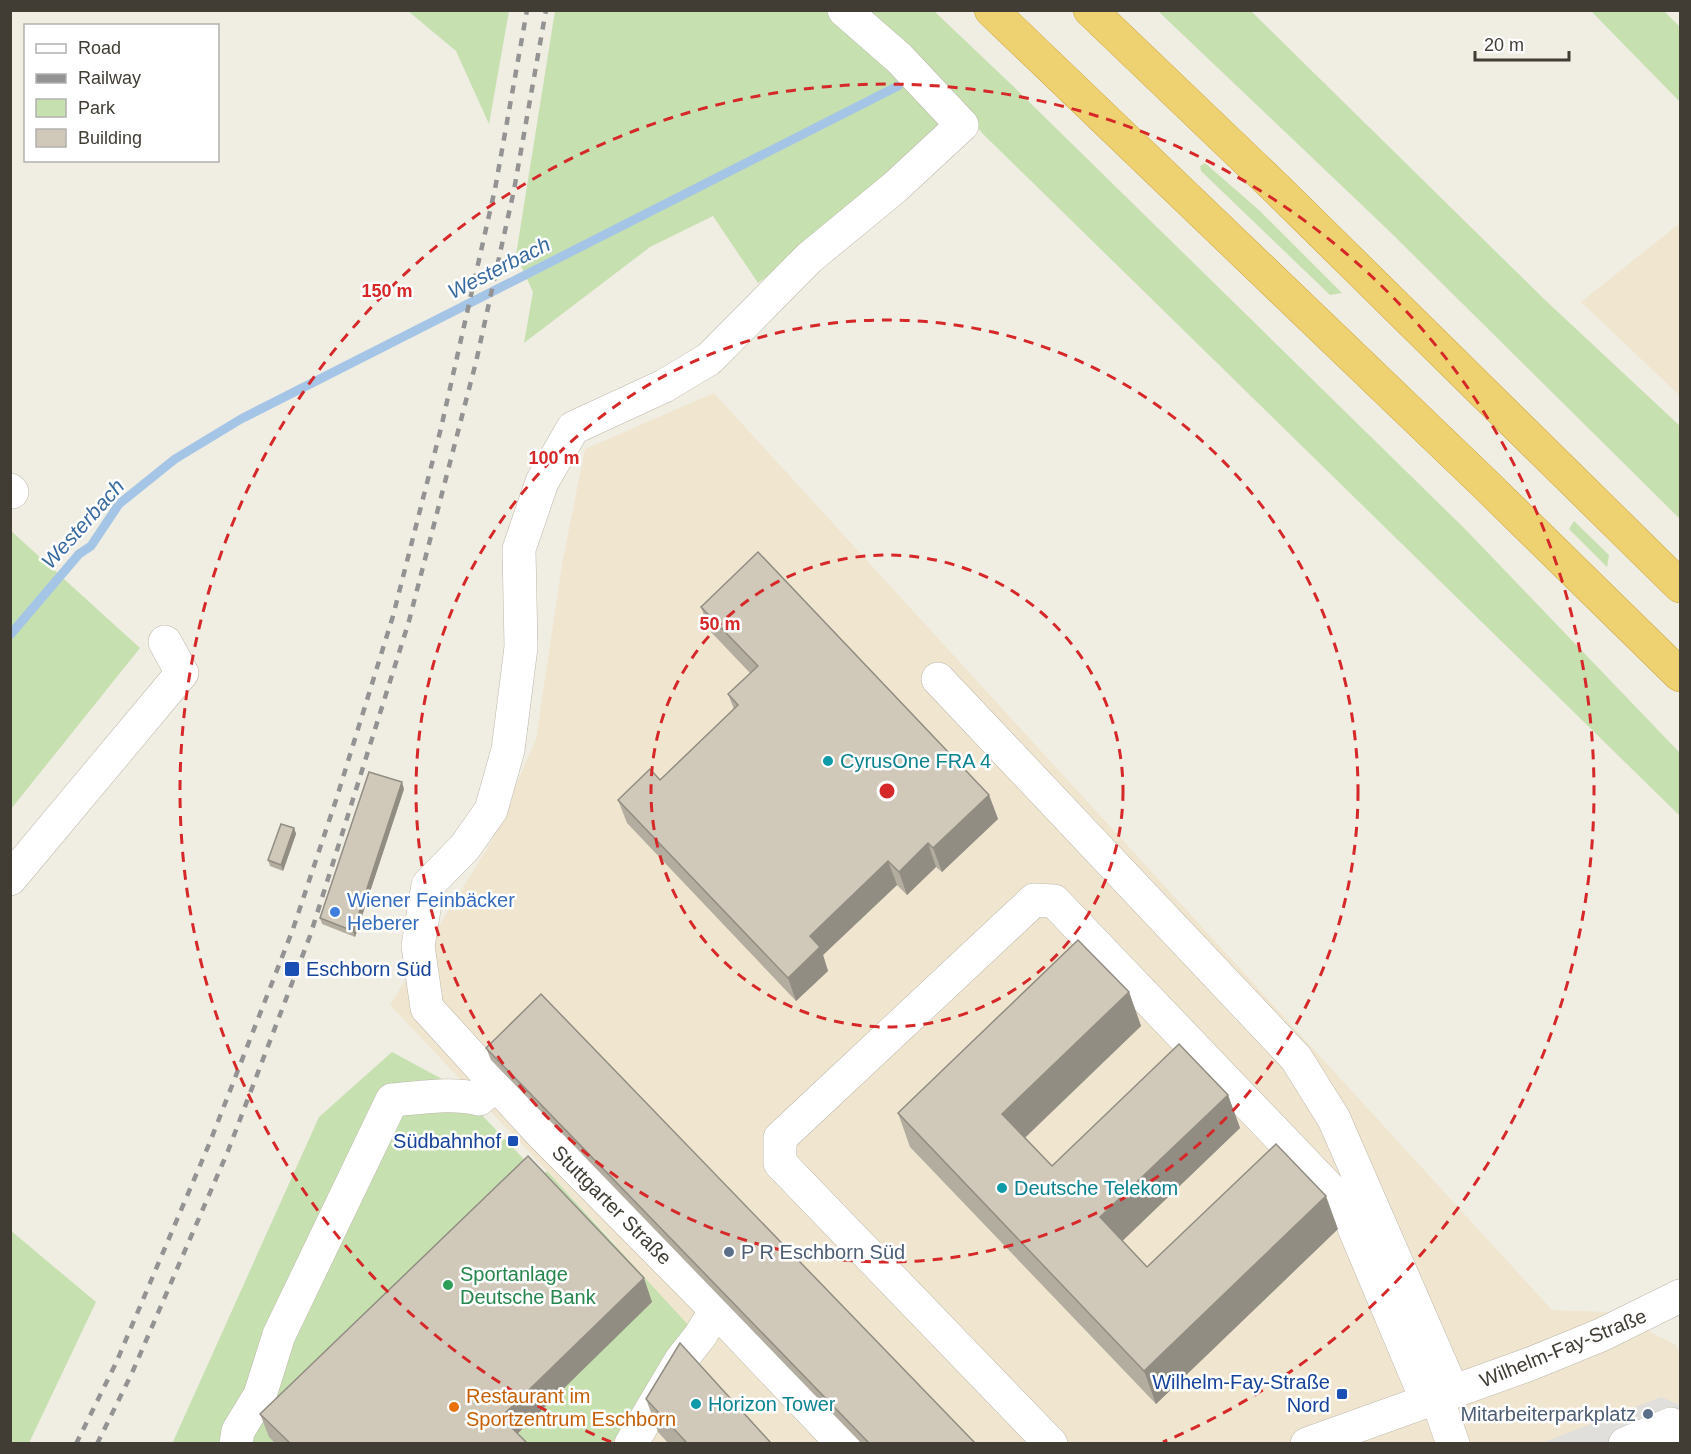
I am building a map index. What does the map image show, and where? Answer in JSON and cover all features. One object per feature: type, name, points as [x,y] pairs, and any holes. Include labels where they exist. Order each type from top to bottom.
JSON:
[{"type":"highway","points":[[991,10],[1475,474],[1680,675]]},
{"type":"highway","points":[[1090,10],[1277,189],[1680,586]]},
{"type":"street","name":"Stuttgarter Straße","points":[[843,1443],[496,1085],[428,1008],[418,946],[428,885],[465,847],[491,810],[508,750],[521,647],[519,549],[542,482],[573,428],[663,386],[710,359],[809,258],[894,188],[962,125],[899,58],[844,10]]},
{"type":"street","points":[[10,879],[182,673],[165,642]]},
{"type":"street","points":[[938,679],[1296,1058],[1334,1119],[1439,1397],[1454,1443]]},
{"type":"street","points":[[1052,1443],[780,1163],[780,1138],[1034,900],[1054,901],[1344,1204],[1439,1397]]},
{"type":"street","points":[[236,1443],[238,1431],[260,1395],[279,1335],[393,1100],[444,1096],[479,1099],[496,1085]]},
{"type":"street","name":"Wilhelm-Fay-Straße","points":[[1307,1443],[1439,1397],[1601,1335],[1680,1296]]},
{"type":"street","points":[[631,1443],[681,1360],[700,1336],[716,1310]]},
{"type":"street","points":[[1625,1443],[1671,1424],[1679,1443]]},
{"type":"shaded area","points":[[1680,223],[1680,396],[1581,302]]},
{"type":"shaded area","points":[[714,393],[1552,1310],[1611,1312],[1676,1345],[1680,1354],[1680,1443],[612,1443],[665,1367],[615,1243],[390,1005],[491,842],[536,739],[562,564],[585,449]]},
{"type":"shaded area","name":"Mitarbeiterparkplatz","points":[[1661,1397],[1680,1405],[1680,1443],[1539,1444]]},
{"type":"green space","points":[[408,11],[509,11],[489,124],[456,51]]},
{"type":"green space","points":[[555,11],[829,11],[948,115],[894,188],[758,283],[713,216],[650,247],[524,343],[533,292],[516,255]]},
{"type":"green space","points":[[861,11],[934,11],[1465,529],[1680,753],[1680,816],[982,133],[942,79]]},
{"type":"green space","points":[[1158,11],[1251,11],[1544,299],[1680,426],[1680,519],[1386,228]]},
{"type":"green space","points":[[1591,11],[1664,11],[1680,27],[1680,102]]},
{"type":"green space","points":[[1205,163],[1260,211],[1342,293],[1330,295],[1201,171],[1200,166]]},
{"type":"green space","points":[[1574,521],[1609,555],[1607,567],[1569,529]]},
{"type":"green space","points":[[10,530],[140,648],[11,809],[10,809]]},
{"type":"green space","name":"Sportanlage Deutsche Bank","points":[[392,1052],[479,1099],[479,1112],[541,1177],[547,1171],[690,1327],[612,1443],[172,1444],[319,1117]]},
{"type":"green space","points":[[10,1230],[96,1302],[29,1443],[11,1443]]},
{"type":"building","name":"CyrusOne FRA 4","points":[[758,552],[989,795],[933,848],[928,843],[899,872],[888,861],[810,936],[820,947],[788,978],[618,800],[650,769],[660,780],[738,705],[728,694],[758,666],[701,607]]},
{"type":"building","points":[[369,772],[402,782],[353,931],[320,918]]},
{"type":"building","points":[[281,824],[294,828],[281,865],[268,860]]},
{"type":"building","name":"Deutsche Telekom","points":[[1078,940],[1129,992],[1002,1114],[1052,1166],[1179,1044],[1228,1095],[1100,1217],[1147,1267],[1276,1144],[1326,1196],[1144,1371],[898,1113]]},
{"type":"building","name":"P R Eschborn Süd","points":[[541,994],[975,1443],[869,1443],[486,1048]]},
{"type":"building","points":[[528,1156],[644,1278],[501,1417],[527,1443],[290,1443],[260,1414]]},
{"type":"building","points":[[680,1343],[771,1443],[687,1443],[646,1399]]},
{"type":"waterway","name":"Westerbach","points":[[10,635],[79,554],[91,546],[119,504],[175,459],[241,419],[898,86]]},
{"type":"railway","points":[[76,1444],[116,1363],[210,1142],[293,929],[336,800],[393,616],[441,428],[495,189],[527,10]]},
{"type":"railway","points":[[97,1444],[132,1373],[228,1151],[310,936],[409,621],[476,362],[514,190],[546,10]]},
{"type":"place","name":"CyrusOne FRA 4","points":[[828,761]]},
{"type":"place","name":"Wiener Feinbäcker Heberer","points":[[335,912]]},
{"type":"place","name":"Eschborn Süd","points":[[292,969]]},
{"type":"place","name":"Südbahnhof","points":[[513,1141]]},
{"type":"place","name":"Deutsche Telekom","points":[[1002,1188]]},
{"type":"place","name":"P R Eschborn Süd","points":[[729,1252]]},
{"type":"place","name":"Sportanlage Deutsche Bank","points":[[448,1285]]},
{"type":"place","name":"Wilhelm-Fay-Straße Nord","points":[[1342,1394]]},
{"type":"place","name":"Horizon Tower","points":[[696,1404]]},
{"type":"place","name":"Restaurant im Sportzentrum Eschborn","points":[[454,1407]]},
{"type":"place","name":"Mitarbeiterparkplatz","points":[[1648,1414]]}]
